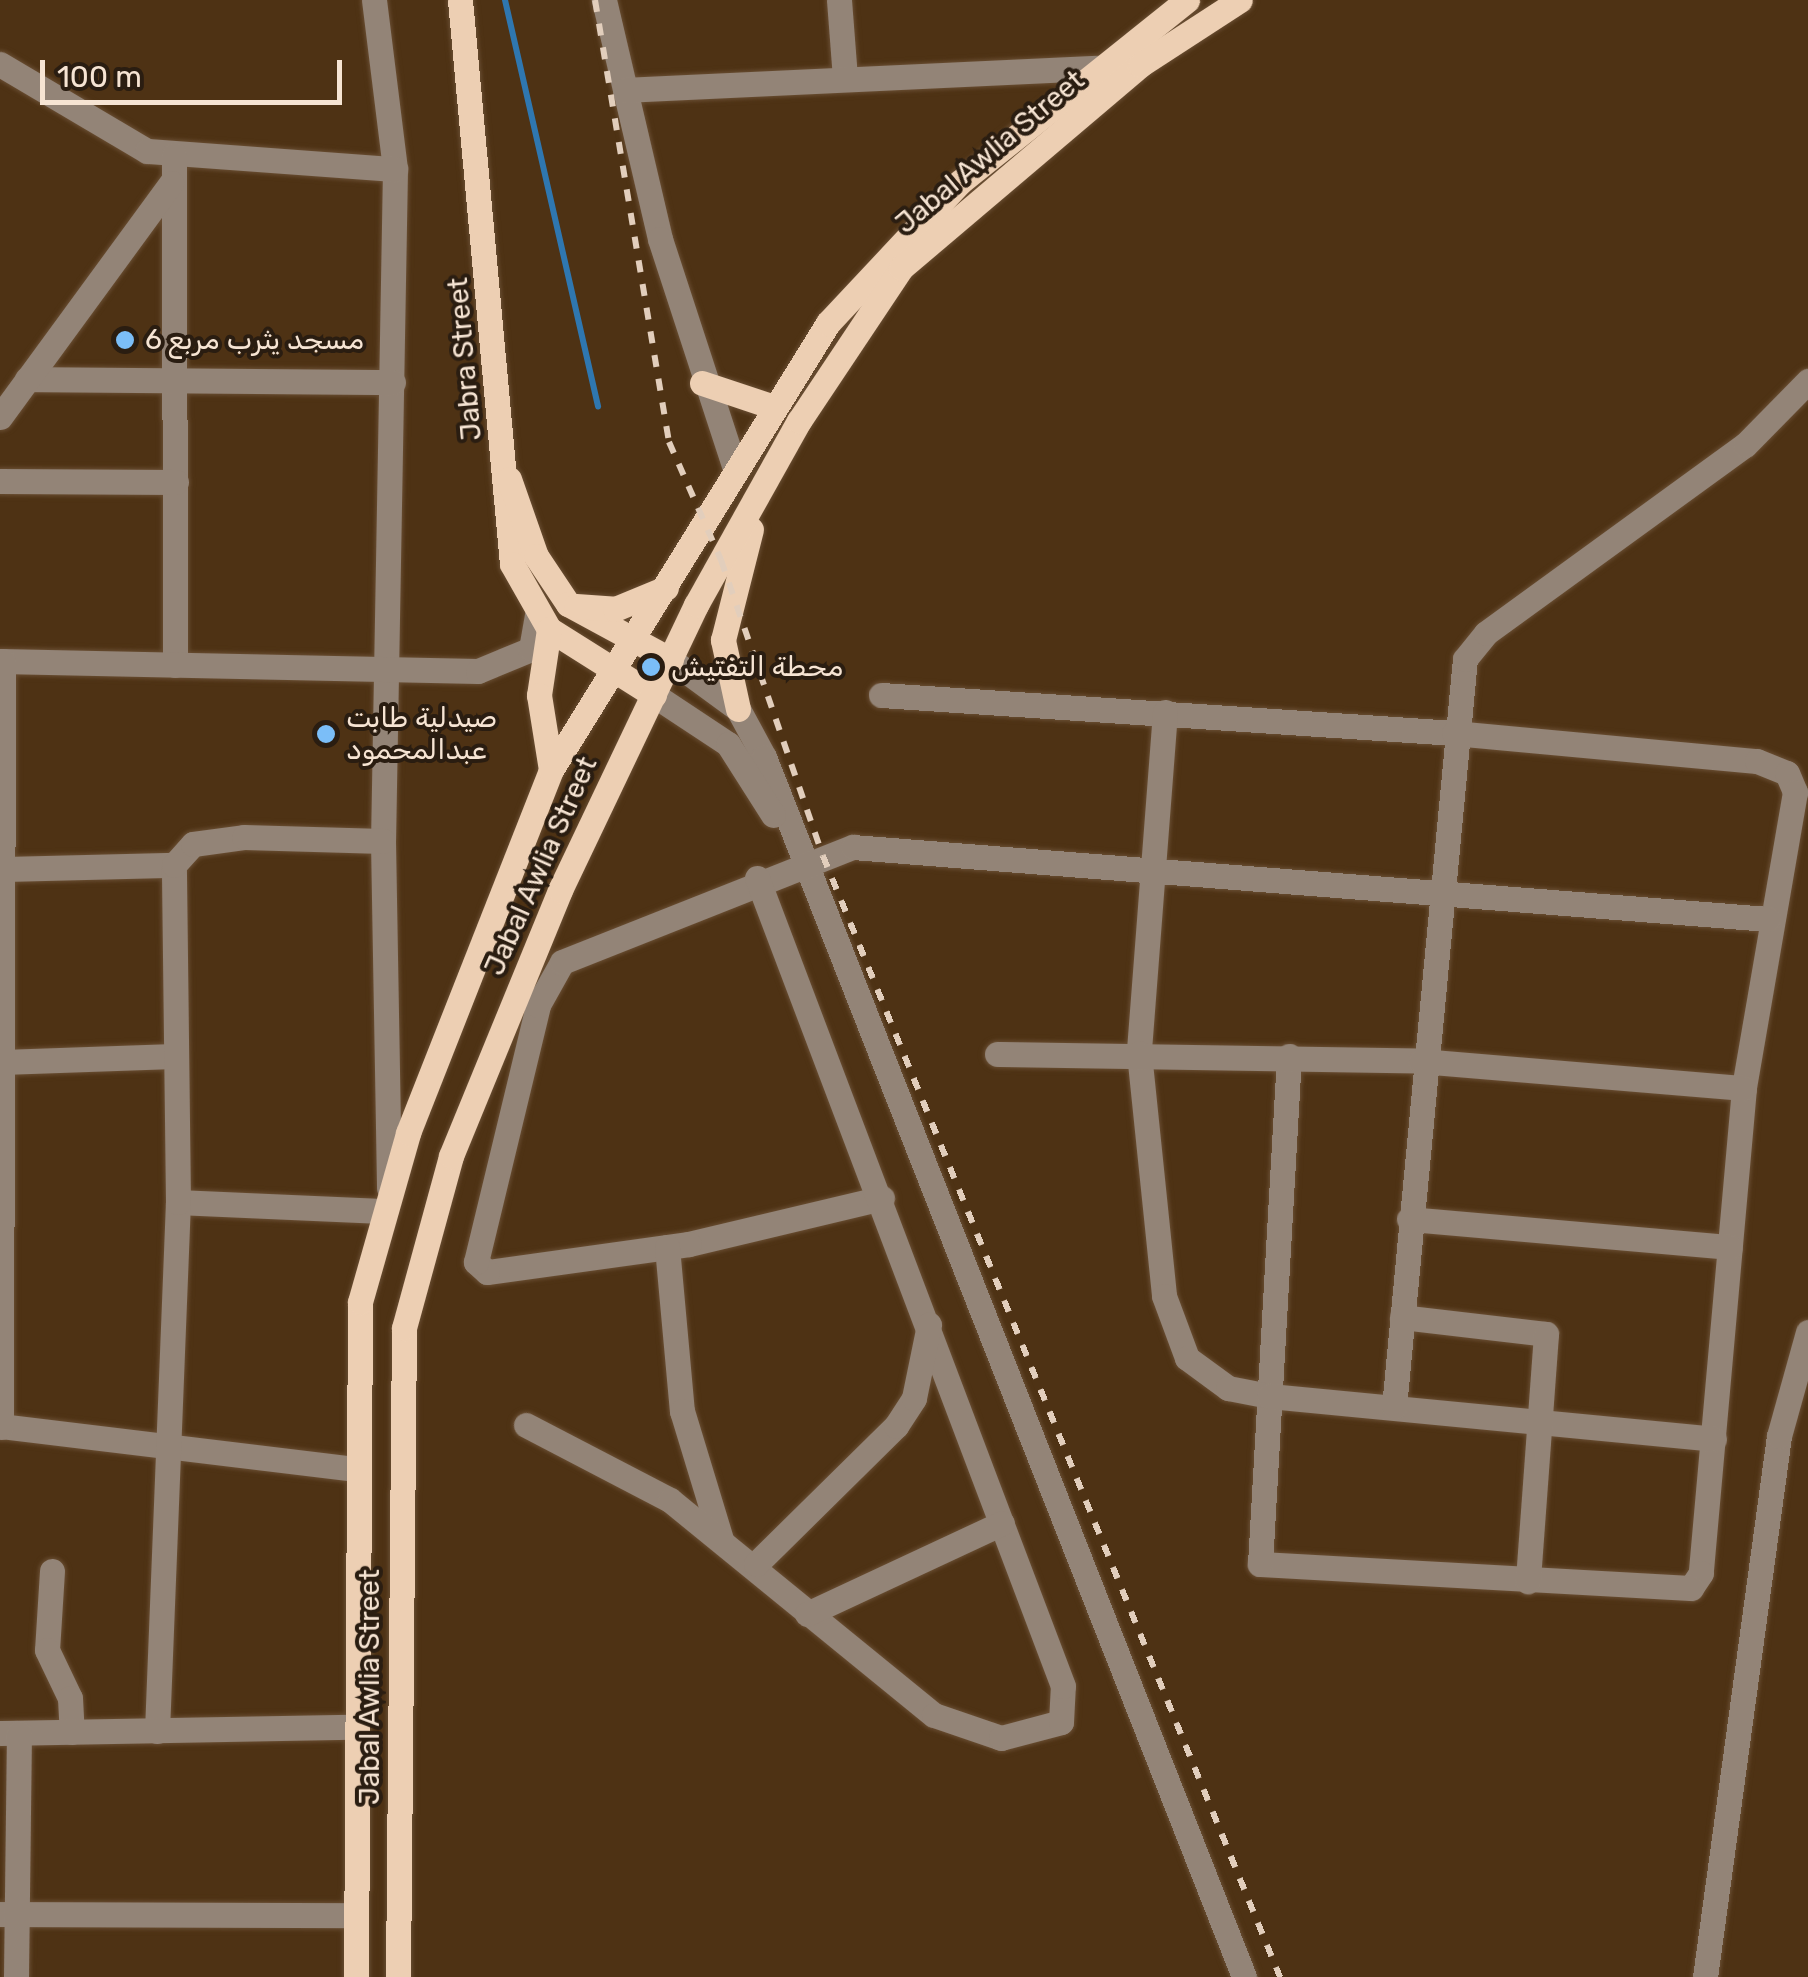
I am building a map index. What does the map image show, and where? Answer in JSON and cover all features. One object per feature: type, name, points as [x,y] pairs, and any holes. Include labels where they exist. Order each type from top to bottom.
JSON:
[{"type":"main road","name":"Jabra Street","points":[[460,0],[503,460],[504,534],[543,622]]},
{"type":"main road","name":"Jabal Awlia Street","points":[[356,1977],[354,1727],[360,1302],[385,1205],[552,770],[630,639],[670,585],[771,406],[879,261],[1095,68],[1187,0]]},
{"type":"main road","name":"Jabal Awlia Street","points":[[398,1977],[398,1382],[413,1277],[499,1036],[671,660],[775,467],[901,268],[936,232],[1140,65],[1240,0]]},
{"type":"main road","points":[[702,384],[771,406]]},
{"type":"main road","points":[[503,460],[536,556],[568,604],[671,660]]},
{"type":"main road","points":[[738,709],[723,640],[775,467]]},
{"type":"main road","points":[[568,604],[615,609],[670,585]]},
{"type":"main road","points":[[543,622],[609,672],[654,695]]},
{"type":"main road","points":[[543,622],[540,695],[552,770]]},
{"type":"street","points":[[178,1202],[385,1205],[383,841],[390,673],[395,169],[374,0]]},
{"type":"street","points":[[604,0],[702,384],[734,469]]},
{"type":"street","points":[[839,0],[844,78]]},
{"type":"street","points":[[625,90],[1095,68]]},
{"type":"street","points":[[4,76],[123,140],[174,155],[395,169]]},
{"type":"street","points":[[174,155],[171,183],[175,664]]},
{"type":"street","points":[[0,417],[171,183]]},
{"type":"street","points":[[26,379],[393,382]]},
{"type":"street","points":[[1394,1407],[1436,892],[1454,732],[1474,644],[1746,446],[1808,381]]},
{"type":"street","points":[[0,481],[176,482]]},
{"type":"street","points":[[356,1469],[167,1452],[1,1427],[7,870],[1,661],[390,673],[517,662],[531,649],[543,622]]},
{"type":"street","points":[[671,660],[738,709],[1244,1977]]},
{"type":"street","points":[[654,695],[728,744],[800,858]]},
{"type":"street","points":[[881,695],[1454,732],[1775,766],[1794,792],[1768,920],[1744,1088],[1701,1573],[1692,1588],[1260,1564],[1289,1056]]},
{"type":"street","points":[[1165,712],[1138,1053],[1172,1331],[1204,1376],[1269,1396],[1714,1439]]},
{"type":"street","points":[[157,1730],[178,1202],[174,865],[193,844],[244,836],[383,841]]},
{"type":"street","points":[[882,1198],[667,1246],[487,1272],[476,1262],[546,982],[591,944],[800,858],[876,846],[1152,864],[1768,920]]},
{"type":"street","points":[[7,870],[174,865]]},
{"type":"street","points":[[526,1425],[628,1475],[756,1564],[807,1614],[934,1715],[1000,1738],[1044,1732],[1061,1722],[1064,1686],[930,1322],[757,878]]},
{"type":"street","points":[[997,1054],[1138,1053],[1420,1061],[1744,1088]]},
{"type":"street","points":[[3,1062],[176,1056]]},
{"type":"street","points":[[1409,1219],[1730,1247]]},
{"type":"street","points":[[667,1246],[682,1411],[720,1539]]},
{"type":"street","points":[[1402,1317],[1546,1334],[1528,1581]]},
{"type":"street","points":[[756,1564],[896,1426],[914,1398],[930,1322]]},
{"type":"street","points":[[1705,1977],[1779,1436],[1808,1332]]},
{"type":"street","points":[[807,1614],[1002,1522]]},
{"type":"street","points":[[52,1571],[47,1650],[70,1698],[72,1732]]},
{"type":"street","points":[[16,1977],[8,1914],[10,1733],[354,1727]]},
{"type":"street","points":[[8,1914],[356,1915]]},
{"type":"waterway","points":[[505,0],[598,407]]},
{"type":"railway","points":[[595,0],[669,442],[721,560],[823,856],[1280,1977]]},
{"type":"place","name":"مسجد يثرب مربع 6","points":[[125,340]]},
{"type":"place","name":"محطة التفتيش","points":[[651,667]]},
{"type":"place","name":"صيدلية طابت عبدالمحمود","points":[[326,734]]}]
